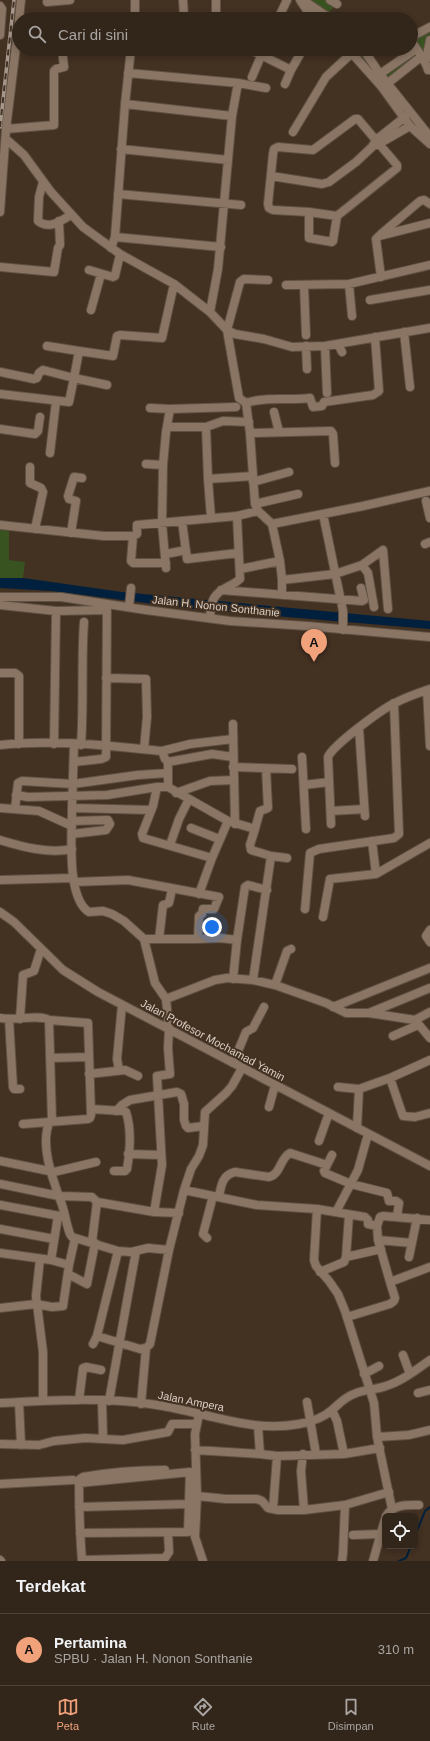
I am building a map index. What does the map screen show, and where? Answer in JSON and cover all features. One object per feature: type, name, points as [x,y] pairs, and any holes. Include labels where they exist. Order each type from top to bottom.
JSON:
[{"type":"street","points":[[20,12],[21,0]]},
{"type":"street","points":[[48,2],[70,0]]},
{"type":"street","points":[[135,0],[135,12]]},
{"type":"street","points":[[183,0],[184,12]]},
{"type":"street","points":[[216,0],[216,12]]},
{"type":"street","points":[[281,12],[287,0]]},
{"type":"street","points":[[300,0],[308,12]]},
{"type":"street","points":[[303,0],[321,12]]},
{"type":"street","points":[[0,35],[1,8]]},
{"type":"street","points":[[418,33],[430,27]]},
{"type":"street","points":[[388,83],[424,58],[430,40]]},
{"type":"street","points":[[418,51],[424,58],[428,70],[430,70]]},
{"type":"street","points":[[0,212],[6,129],[16,56]]},
{"type":"street","points":[[6,129],[54,125],[54,71],[64,67],[63,56]]},
{"type":"street","points":[[111,248],[115,237],[121,149],[130,56]]},
{"type":"street","points":[[252,77],[261,56]]},
{"type":"street","points":[[269,56],[291,70]]},
{"type":"street","points":[[285,84],[299,56]]},
{"type":"street","points":[[293,132],[326,77],[345,56]]},
{"type":"street","points":[[354,56],[381,86],[405,117],[410,126],[430,144]]},
{"type":"street","points":[[368,56],[380,74],[427,133],[430,134]]},
{"type":"street","points":[[380,74],[406,56]]},
{"type":"street","points":[[128,73],[238,83],[266,88]]},
{"type":"street","points":[[210,312],[216,288],[232,116],[238,83]]},
{"type":"street","points":[[125,104],[232,116]]},
{"type":"street","points":[[271,176],[322,184],[329,182],[376,144],[405,117]]},
{"type":"street","points":[[310,212],[309,238],[328,242],[333,241],[337,216],[397,168],[397,165],[376,144],[361,120],[355,119],[313,150],[278,147],[274,149],[268,204],[269,208],[273,210],[310,212],[337,216]]},
{"type":"street","points":[[376,144],[410,126]]},
{"type":"street","points":[[6,139],[24,154],[43,182],[71,215],[90,233],[120,254],[174,284],[210,312],[227,330],[239,335],[292,347],[325,346],[430,328]]},
{"type":"street","points":[[121,149],[228,160]]},
{"type":"street","points":[[43,182],[39,197],[38,221],[43,224],[50,225],[71,215]]},
{"type":"street","points":[[118,194],[241,205]]},
{"type":"street","points":[[381,277],[375,242],[376,239],[420,201],[424,200],[430,204]]},
{"type":"street","points":[[0,267],[54,272],[58,248],[60,245],[59,221]]},
{"type":"street","points":[[379,236],[430,223]]},
{"type":"street","points":[[115,237],[221,247]]},
{"type":"street","points":[[89,270],[112,277],[115,276],[120,254]]},
{"type":"street","points":[[286,285],[348,284],[430,264]]},
{"type":"street","points":[[91,310],[101,274]]},
{"type":"street","points":[[268,280],[244,279],[240,282],[227,330],[239,398],[246,403],[257,508],[272,524],[280,561],[282,595]]},
{"type":"street","points":[[47,346],[113,356],[117,336],[162,338],[174,284]]},
{"type":"street","points":[[304,284],[306,335]]},
{"type":"street","points":[[348,284],[352,316]]},
{"type":"street","points":[[370,300],[430,290]]},
{"type":"street","points":[[404,332],[410,387]]},
{"type":"street","points":[[246,403],[266,399],[296,400],[310,398],[313,407],[316,407],[322,406],[324,402],[373,395],[379,391],[375,337]]},
{"type":"street","points":[[338,344],[342,352]]},
{"type":"street","points":[[306,346],[307,369]]},
{"type":"street","points":[[325,346],[327,393]]},
{"type":"street","points":[[0,394],[69,402],[79,351]]},
{"type":"street","points":[[0,372],[37,378],[39,372],[43,370],[107,385]]},
{"type":"street","points":[[50,453],[56,401]]},
{"type":"street","points":[[150,408],[170,409],[236,407]]},
{"type":"street","points":[[133,536],[131,558],[133,563],[166,566],[162,523],[163,465],[170,409]]},
{"type":"street","points":[[274,412],[279,432]]},
{"type":"street","points":[[0,429],[35,434],[38,431],[40,417]]},
{"type":"street","points":[[167,427],[206,427],[223,421],[249,422]]},
{"type":"street","points":[[206,427],[210,518]]},
{"type":"street","points":[[250,433],[331,431],[333,434],[335,463]]},
{"type":"street","points":[[146,464],[163,465]]},
{"type":"street","points":[[30,468],[29,482],[32,485],[42,489],[43,492],[35,529]]},
{"type":"street","points":[[208,479],[253,479],[289,472]]},
{"type":"street","points":[[71,533],[76,501],[68,499],[68,496],[74,477],[82,478]]},
{"type":"street","points":[[272,524],[430,491]]},
{"type":"street","points":[[0,525],[104,536],[133,536],[137,535],[137,525],[237,516],[298,494]]},
{"type":"street","points":[[426,501],[430,518]]},
{"type":"street","points":[[323,514],[343,611],[343,626]]},
{"type":"street","points":[[211,615],[212,600],[221,590],[239,580],[240,568],[237,516]]},
{"type":"street","points":[[182,521],[186,558],[189,559],[238,553]]},
{"type":"street","points":[[166,554],[186,550]]},
{"type":"street","points":[[282,580],[335,574],[362,565],[383,550],[388,609]]},
{"type":"street","points":[[240,568],[280,561]]},
{"type":"street","points":[[362,565],[368,573],[374,607]]},
{"type":"street","points":[[221,590],[363,600],[361,588]]},
{"type":"street","points":[[129,605],[131,589]]},
{"type":"street","name":"Jalan H. Nonon Sonthanie","points":[[0,596],[61,597],[107,607],[129,605],[211,615],[343,626],[430,637]]},
{"type":"street","points":[[0,605],[56,610],[107,607],[106,757],[103,759],[74,762]]},
{"type":"street","points":[[54,744],[56,610]]},
{"type":"street","points":[[84,622],[82,673],[83,714],[74,762],[72,795],[73,880],[79,899],[86,911],[103,911],[112,914],[124,921],[144,939],[155,983],[166,999],[169,1029],[168,1053],[170,1074],[157,1076],[161,1175],[154,1212]]},
{"type":"street","points":[[0,674],[15,673],[19,676],[19,744]]},
{"type":"street","points":[[106,678],[146,679],[147,717],[144,749]]},
{"type":"street","points":[[331,824],[328,757],[330,752],[339,743],[394,703],[429,690],[430,746]]},
{"type":"street","points":[[305,909],[311,852],[319,849],[394,838],[399,834],[394,703]]},
{"type":"street","points":[[199,894],[219,839],[231,822],[234,780],[233,724]]},
{"type":"street","points":[[331,811],[364,812],[359,728]]},
{"type":"street","points":[[0,745],[54,744],[106,746],[162,751],[198,743],[233,739]]},
{"type":"street","points":[[162,751],[168,762],[168,787]]},
{"type":"street","points":[[168,762],[212,754],[233,757]]},
{"type":"street","points":[[302,757],[306,829]]},
{"type":"street","points":[[233,767],[292,769]]},
{"type":"street","points":[[266,769],[268,808],[260,811],[250,845],[251,850],[271,856],[287,858]]},
{"type":"street","points":[[15,809],[18,784],[22,781],[73,784],[138,774],[168,772]]},
{"type":"street","points":[[176,793],[210,781],[234,780]]},
{"type":"street","points":[[304,785],[329,782]]},
{"type":"street","points":[[16,795],[28,797],[107,794],[157,787],[168,787],[176,793],[231,822],[255,829]]},
{"type":"street","points":[[157,787],[142,837],[212,858]]},
{"type":"street","points":[[170,845],[179,819],[189,799]]},
{"type":"street","points":[[0,808],[39,811],[72,827]]},
{"type":"street","points":[[72,808],[151,810]]},
{"type":"street","points":[[190,828],[219,839]]},
{"type":"street","points":[[0,840],[34,849],[57,851],[72,849]]},
{"type":"street","points":[[372,841],[376,874]]},
{"type":"street","points":[[323,917],[330,879],[376,874],[430,843]]},
{"type":"street","points":[[253,980],[271,856]]},
{"type":"street","points":[[0,880],[128,880],[219,898],[213,910],[203,909],[202,914],[199,916],[198,939]]},
{"type":"street","points":[[233,979],[237,940],[246,886],[267,890]]},
{"type":"street","points":[[159,939],[163,906],[169,904],[172,889]]},
{"type":"street","name":"Jalan Profesor Mochamad Yamin","points":[[0,912],[14,922],[67,973],[122,1005],[430,1166]]},
{"type":"street","points":[[430,930],[426,936],[430,942]]},
{"type":"street","points":[[144,939],[220,938],[237,940]]},
{"type":"street","points":[[20,1019],[23,975],[34,971],[41,949]]},
{"type":"street","points":[[275,985],[286,951],[291,949]]},
{"type":"street","points":[[332,1006],[430,968]]},
{"type":"street","points":[[166,999],[208,982],[220,979],[253,980],[275,985],[332,1006],[346,1013],[369,1013],[417,1022],[430,1038]]},
{"type":"street","points":[[369,1013],[430,988]]},
{"type":"street","points":[[119,1070],[117,1052],[122,1005]]},
{"type":"street","points":[[233,1063],[246,1032],[253,1028],[264,1007]]},
{"type":"street","points":[[393,1036],[417,1022],[430,1012]]},
{"type":"street","points":[[0,1018],[9,1020],[42,1018],[49,1020],[88,1023],[90,1118],[23,1124]]},
{"type":"street","points":[[9,1020],[13,1087],[14,1089],[20,1089]]},
{"type":"street","points":[[49,1020],[51,1121],[46,1129],[50,1171],[59,1196],[61,1216],[70,1234],[75,1238],[118,1252],[136,1251],[148,1248],[170,1250]]},
{"type":"street","points":[[50,1058],[89,1057]]},
{"type":"street","points":[[338,1087],[359,1089],[390,1078],[430,1060]]},
{"type":"street","points":[[141,1404],[146,1348],[150,1344],[184,1190],[191,1169],[199,1156],[203,1145],[205,1112],[232,1086],[242,1068]]},
{"type":"street","points":[[88,1074],[119,1070],[128,1071],[138,1076]]},
{"type":"street","points":[[390,1078],[403,1116],[415,1117],[430,1113]]},
{"type":"street","points":[[269,1107],[276,1085]]},
{"type":"street","points":[[357,1128],[359,1089]]},
{"type":"street","points":[[116,1111],[130,1100],[170,1093],[181,1094],[184,1104],[184,1120],[186,1126],[188,1128],[203,1126]]},
{"type":"street","points":[[91,1109],[125,1111],[128,1118],[130,1146],[127,1169],[125,1171],[114,1170]]},
{"type":"street","points":[[319,1141],[329,1113]]},
{"type":"street","points":[[336,1212],[351,1184],[362,1158],[368,1134]]},
{"type":"street","points":[[206,1238],[203,1234],[222,1180],[230,1173],[235,1172],[272,1176],[280,1168],[287,1154],[290,1153],[327,1165]]},
{"type":"street","points":[[128,1154],[161,1155]]},
{"type":"street","points":[[332,1155],[324,1171],[325,1173],[351,1184],[387,1193],[389,1201],[396,1201],[398,1203],[397,1216]]},
{"type":"street","points":[[0,1161],[54,1172],[96,1162]]},
{"type":"street","points":[[0,1184],[59,1196],[92,1197],[97,1202],[154,1212],[179,1213]]},
{"type":"street","points":[[184,1190],[257,1205],[349,1214],[367,1218],[368,1224],[377,1226]]},
{"type":"street","points":[[68,1274],[87,1284],[94,1243],[97,1202]]},
{"type":"street","points":[[0,1205],[61,1216]]},
{"type":"street","points":[[317,1210],[313,1254],[316,1266],[338,1294],[374,1403],[377,1437],[392,1509]]},
{"type":"street","points":[[320,1272],[344,1262],[346,1257],[349,1214]]},
{"type":"street","points":[[51,1260],[54,1239],[61,1216]]},
{"type":"street","points":[[346,1317],[390,1304],[394,1301],[395,1298],[378,1240],[377,1226],[380,1217],[397,1216],[430,1220]]},
{"type":"street","points":[[409,1258],[417,1218]]},
{"type":"street","points":[[0,1229],[54,1239]]},
{"type":"street","points":[[0,1308],[36,1304],[52,1307],[63,1306],[69,1265],[75,1238]]},
{"type":"street","points":[[378,1240],[412,1243]]},
{"type":"street","points":[[346,1257],[381,1249]]},
{"type":"street","points":[[103,1438],[106,1401],[120,1344],[136,1251]]},
{"type":"street","points":[[118,1252],[95,1340],[146,1348]]},
{"type":"street","points":[[0,1253],[51,1260],[69,1265]]},
{"type":"street","points":[[40,1259],[36,1304],[42,1347],[43,1400]]},
{"type":"street","points":[[390,1282],[430,1267]]},
{"type":"street","points":[[403,1355],[410,1374]]},
{"type":"street","name":"Jalan Ampera","points":[[0,1403],[43,1400],[106,1401],[156,1405],[258,1426],[282,1425],[310,1421],[332,1410],[346,1397],[356,1393],[385,1387],[399,1381],[430,1360]]},
{"type":"street","points":[[364,1374],[379,1366]]},
{"type":"street","points":[[79,1400],[83,1368],[86,1367],[101,1370]]},
{"type":"street","points":[[418,1394],[430,1390]]},
{"type":"street","points":[[19,1402],[21,1445]]},
{"type":"street","points":[[307,1402],[316,1454]]},
{"type":"street","points":[[332,1410],[337,1421],[344,1454]]},
{"type":"street","points":[[199,1415],[196,1424],[195,1450],[197,1496],[196,1537],[203,1560]]},
{"type":"street","points":[[0,1444],[39,1445],[54,1441],[85,1438],[123,1440],[166,1432],[169,1430],[170,1425],[175,1423],[196,1424]]},
{"type":"street","points":[[258,1426],[260,1454]]},
{"type":"street","points":[[377,1437],[409,1435],[430,1430]]},
{"type":"street","points":[[195,1450],[277,1456],[303,1454],[344,1454],[380,1448]]},
{"type":"street","points":[[303,1454],[301,1471],[304,1510]]},
{"type":"street","points":[[273,1509],[277,1456]]},
{"type":"street","points":[[76,1482],[83,1477],[137,1470],[196,1470]]},
{"type":"street","points":[[0,1484],[76,1482],[190,1472],[188,1532],[80,1533]]},
{"type":"street","points":[[76,1482],[82,1560],[165,1558],[169,1552],[168,1532]]},
{"type":"street","points":[[197,1496],[226,1499],[257,1499],[262,1501],[266,1507],[273,1509],[304,1510],[345,1505],[389,1492]]},
{"type":"street","points":[[79,1507],[189,1504]]},
{"type":"street","points":[[342,1561],[345,1505]]},
{"type":"street","points":[[389,1513],[392,1509],[404,1505],[419,1505]]},
{"type":"street","points":[[373,1561],[382,1528]]},
{"type":"street","points":[[353,1535],[380,1534]]},
{"type":"green space","points":[[300,0],[330,0],[337,4],[329,12],[310,12]]},
{"type":"green space","points":[[430,27],[430,40],[423,56],[388,83],[430,144],[354,56],[368,56],[380,74],[406,56],[418,56],[418,36]]},
{"type":"green space","points":[[0,527],[9,528],[9,560],[25,562],[23,578],[0,578]]},
{"type":"water","points":[[0,578],[23,578],[122,592],[430,621],[430,629],[193,609],[52,591],[0,588]]},
{"type":"waterway","points":[[418,1528],[425,1511],[430,1507]]},
{"type":"waterway","points":[[399,1561],[406,1558],[410,1549]]},
{"type":"railway","points":[[13,12],[14,0]]},
{"type":"railway","points":[[0,127],[12,18]]},
{"type":"place","name":"Pertamina","points":[[314,662]]}]
